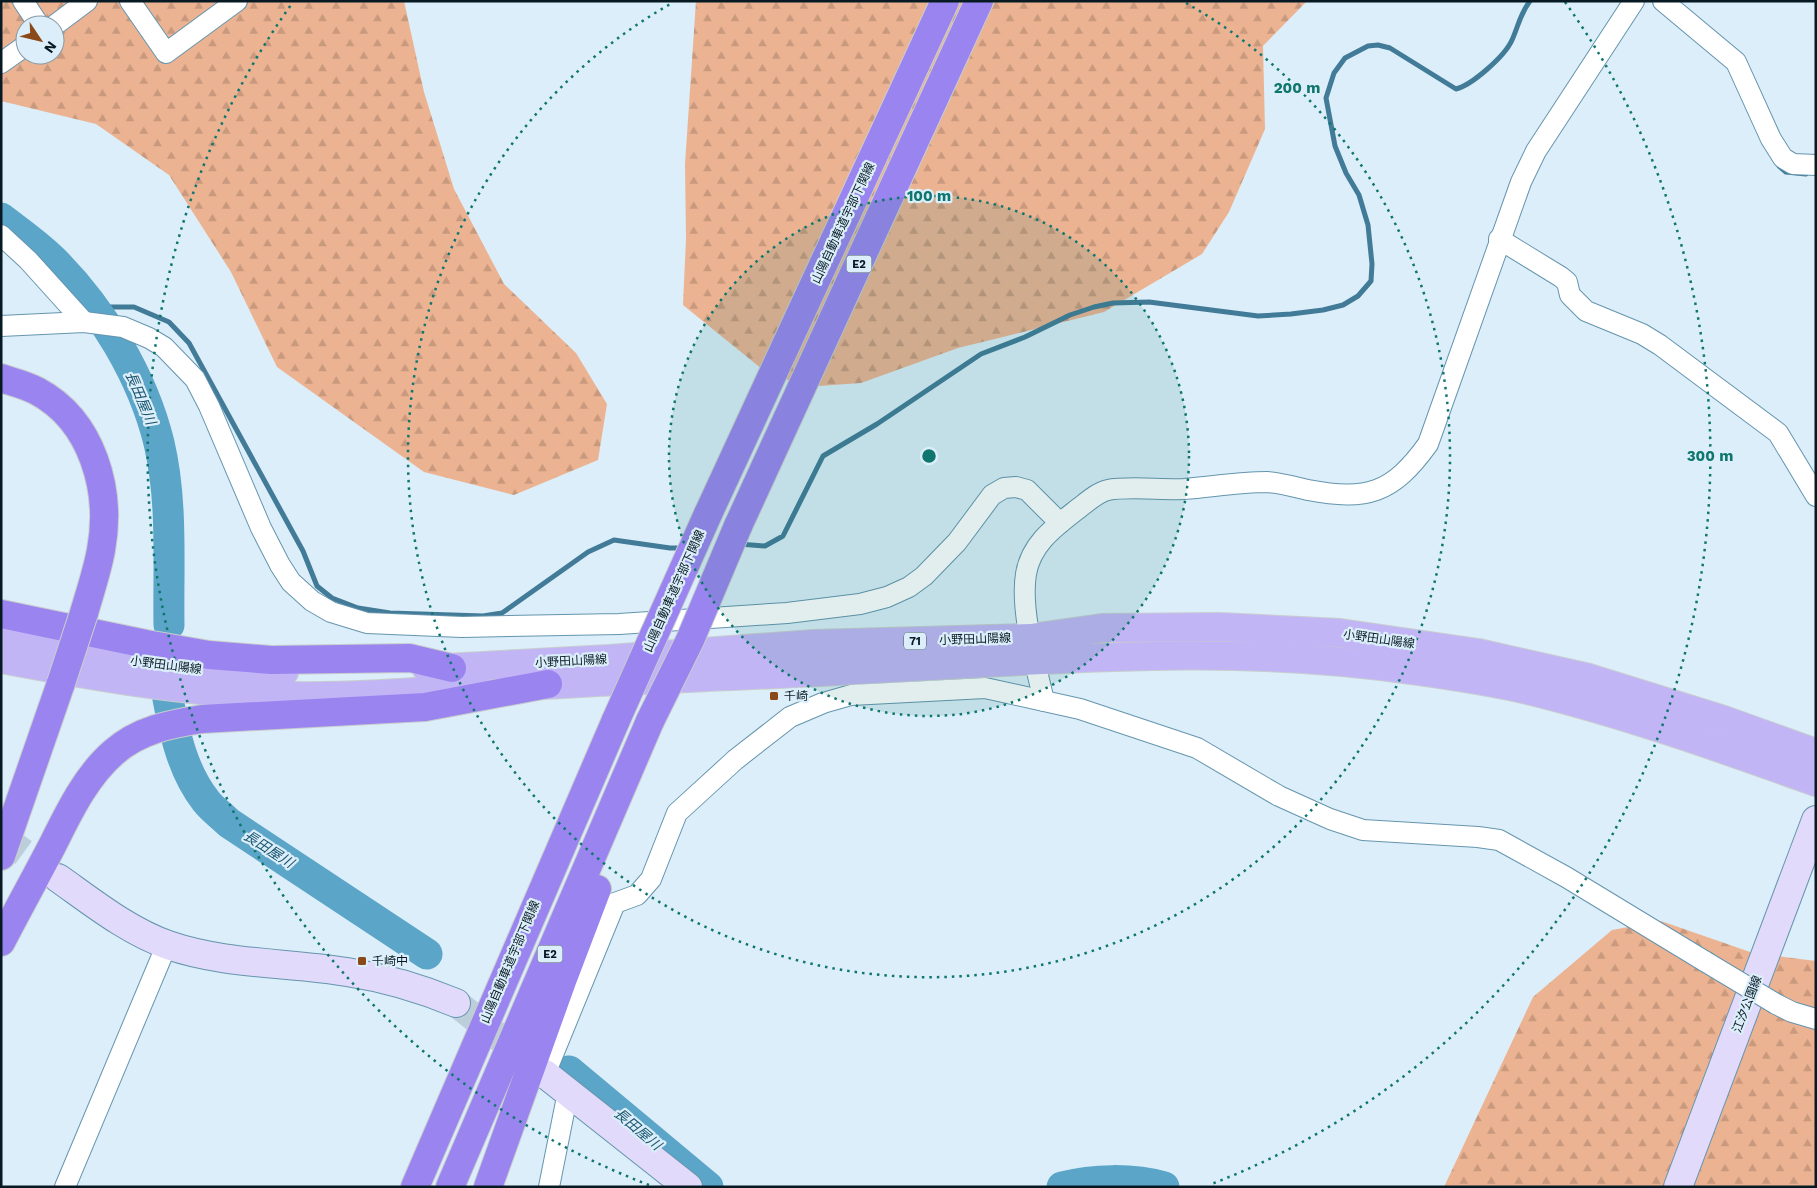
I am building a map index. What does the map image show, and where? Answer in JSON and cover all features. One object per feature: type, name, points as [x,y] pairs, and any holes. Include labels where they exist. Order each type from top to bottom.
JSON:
[{"type":"highway","name":"山陽自動車道宇部下関線","points":[[415,1187],[468,1059],[708,514],[945,1]]},
{"type":"highway","name":"E2","points":[[450,1187],[656,723],[738,526],[979,1]]},
{"type":"highway","points":[[1,378],[37,391],[55,403],[71,419],[85,438],[95,460],[101,480],[103,528],[101,549],[76,612],[53,682],[1,856]]},
{"type":"highway","points":[[1,396],[29,407],[44,417],[60,433],[72,452],[82,477],[86,528],[76,612]]},
{"type":"highway","points":[[1,614],[138,643],[209,655],[271,660],[410,658],[452,668]]},
{"type":"highway","points":[[1,810],[53,682]]},
{"type":"highway","points":[[1,942],[68,816],[92,778],[114,752],[149,731],[166,724],[202,719],[425,707],[548,684]]},
{"type":"highway","points":[[488,1187],[656,723]]},
{"type":"highway","points":[[400,1187],[468,1059]]},
{"type":"main road","name":"小野田山陽線","points":[[1,659],[157,686],[291,696],[373,694],[548,684],[873,670],[1033,648],[1102,628],[1219,627],[1340,633],[1478,653],[1589,678],[1721,719],[1816,752]]},
{"type":"main road","name":"小野田山陽線","points":[[1,635],[162,666],[224,672],[338,673],[452,668],[814,644],[1220,654],[1331,661],[1416,671],[1525,690],[1610,712],[1713,745],[1816,782]]},
{"type":"street","points":[[24,1],[33,15]]},
{"type":"street","points":[[65,18],[87,1]]},
{"type":"street","points":[[130,1],[166,53],[237,1]]},
{"type":"street","points":[[1044,701],[1033,648],[1025,593],[1026,574],[1036,547],[1046,535],[1107,490],[1182,489],[1268,482],[1330,494],[1361,494],[1383,488],[1397,480],[1412,467],[1428,444],[1499,239],[1521,182],[1536,151],[1634,1]]},
{"type":"street","points":[[1663,1],[1736,62],[1771,139],[1783,158],[1793,164],[1816,165]]},
{"type":"street","points":[[1,63],[15,53]]},
{"type":"street","points":[[1,235],[28,260],[84,322]]},
{"type":"street","points":[[1499,239],[1561,276],[1567,282],[1570,295],[1586,310],[1642,334],[1660,345],[1778,433],[1816,496]]},
{"type":"street","points":[[1,326],[84,322],[122,327],[149,338],[164,347],[196,378],[261,528],[291,582],[306,596],[331,612],[367,623],[462,628],[619,624],[787,612],[860,604],[909,587],[924,576],[957,542],[992,495],[1004,488],[1016,486],[1027,490],[1060,523]]},
{"type":"street","points":[[688,1187],[545,1074],[614,903],[637,895],[651,879],[677,813],[735,760],[790,717],[823,702],[851,695],[985,688],[1080,709],[1197,748],[1279,796],[1330,819],[1363,830],[1499,840],[1566,877],[1776,1004],[1792,1012],[1816,1019]]},
{"type":"street","name":"江汐公園線","points":[[1678,1187],[1816,820]]},
{"type":"street","points":[[58,878],[131,927],[167,944],[224,960],[345,972],[402,982],[456,1004]]},
{"type":"street","points":[[65,1187],[167,944]]},
{"type":"street","points":[[549,1187],[568,1092]]},
{"type":"green space","points":[[1,1],[404,1],[424,92],[454,189],[504,284],[576,353],[607,404],[598,460],[514,495],[424,472],[277,367],[231,272],[169,175],[96,124],[1,101]]},
{"type":"green space","points":[[696,1],[1307,1],[1263,46],[1265,129],[1229,212],[1202,254],[1104,312],[958,348],[861,383],[804,387],[762,369],[683,305],[686,239],[685,164]]},
{"type":"green space","points":[[1661,921],[1753,953],[1816,961],[1816,1187],[1444,1187],[1533,997],[1612,930]]},
{"type":"waterway","points":[[739,544],[765,546],[783,536],[823,456],[877,424],[981,354],[1025,337],[1070,315],[1113,303],[1149,302],[1258,316],[1291,314],[1323,310],[1343,305],[1358,296],[1371,281],[1372,264],[1368,225],[1359,195],[1346,173],[1335,146],[1326,98],[1334,73],[1345,58],[1368,46],[1378,45],[1390,48],[1456,89],[1471,82],[1503,54],[1512,40],[1521,16],[1530,1]]},
{"type":"waterway","points":[[1779,166],[1786,172],[1806,174]]},
{"type":"waterway","name":"長田屋川","points":[[1,218],[48,255],[72,280],[119,345],[143,393],[159,443],[166,488],[169,534],[169,625]]},
{"type":"waterway","points":[[87,297],[110,307],[134,307],[169,322],[189,343],[303,551],[317,586],[332,598],[358,608],[390,613],[483,616],[502,613],[588,552],[614,540],[683,548]]},
{"type":"waterway","name":"長田屋川","points":[[168,699],[181,753],[191,778],[211,807],[229,823],[427,954]]},
{"type":"waterway","name":"長田屋川","points":[[569,1071],[708,1187]]},
{"type":"waterway","name":"長田屋川","points":[[1062,1187],[1100,1181],[1139,1182],[1164,1187]]},
{"type":"tunnel","points":[[1,836],[58,878]]},
{"type":"tunnel","points":[[456,1003],[529,1061]]},
{"type":"place","name":"千崎","points":[[774,696]]},
{"type":"place","name":"千崎中","points":[[362,961]]}]
